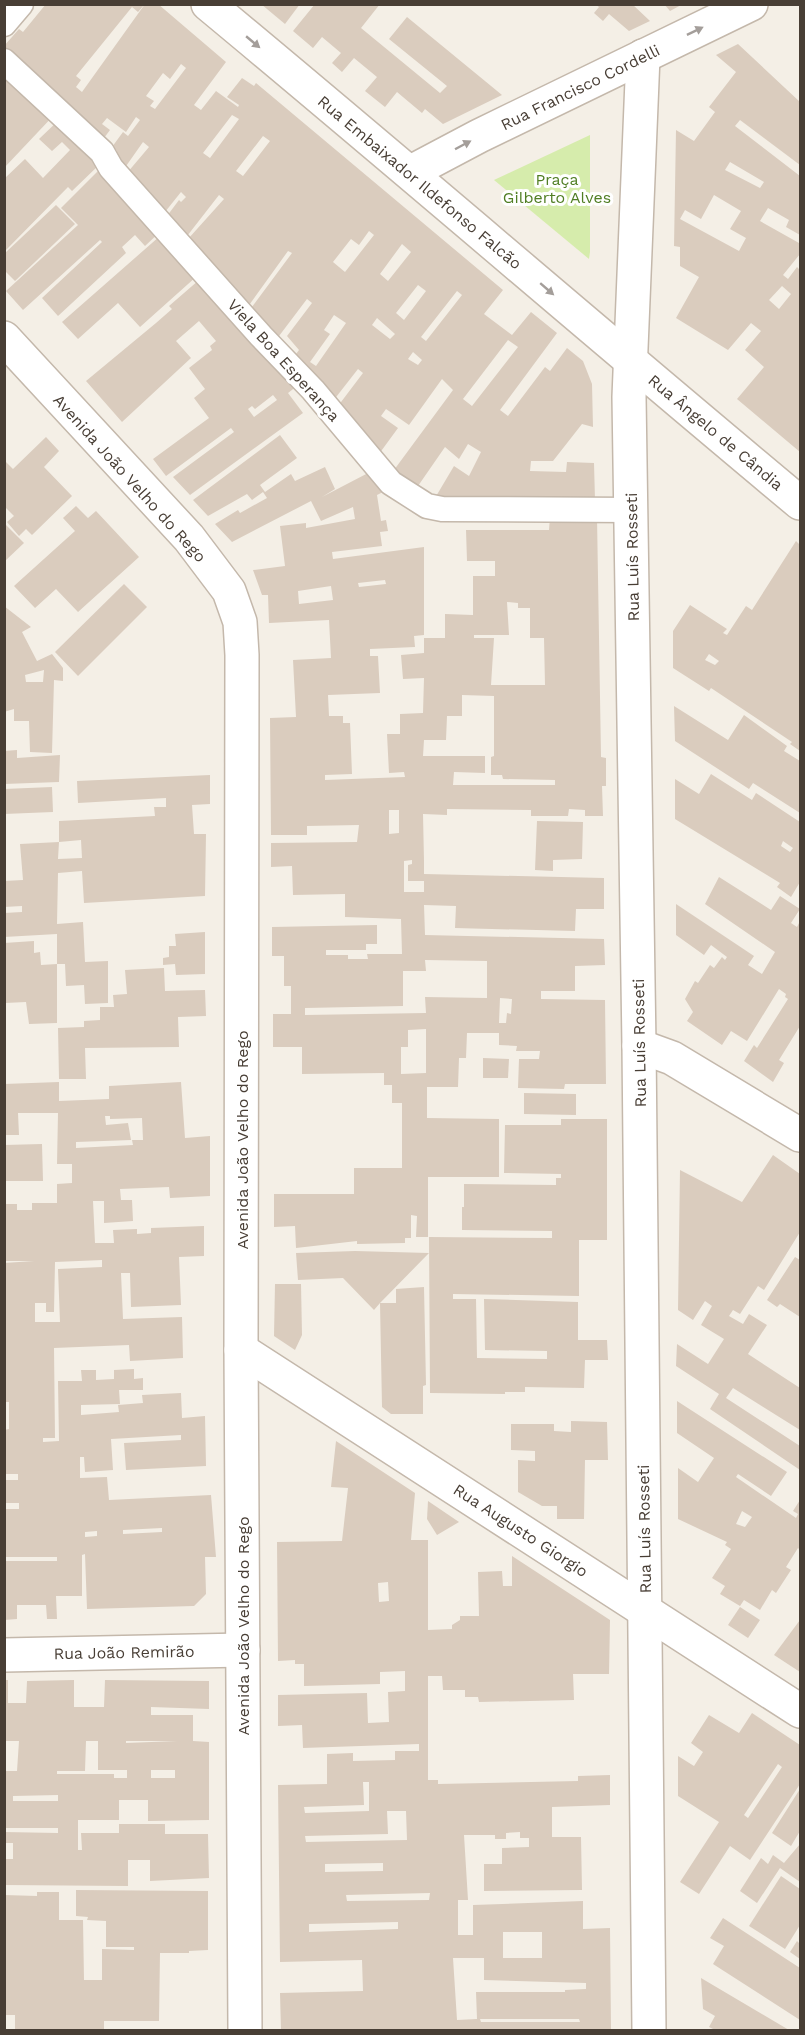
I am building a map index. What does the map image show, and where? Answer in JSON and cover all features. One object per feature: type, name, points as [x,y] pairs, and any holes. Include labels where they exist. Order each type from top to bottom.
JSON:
[{"type":"street","name":"Rua Embaixador Ildefonso Falcão","points":[[208,4],[411,172],[631,362]]},
{"type":"street","name":"Rua Francisco Cordelli","points":[[411,172],[751,4]]},
{"type":"street","name":"Rua Luís Rosseti","points":[[643,56],[631,362],[631,510],[649,2031]]},
{"type":"street","name":"Avenida João Velho do Rego","points":[[4,338],[189,538],[229,591],[240,622],[242,655],[241,1350],[245,2031]]},
{"type":"street","name":"Rua Ângelo de Cândia","points":[[631,362],[801,503]]},
{"type":"street","points":[[639,1046],[672,1058],[801,1135]]},
{"type":"street","name":"Rua Augusto Giorgio","points":[[241,1350],[801,1711]]},
{"type":"street","name":"Rua João Remirão","points":[[4,1655],[243,1650]]},
{"type":"lane","points":[[4,24],[21,4]]},
{"type":"lane","name":"Viela Boa Esperança","points":[[4,61],[102,152],[111,168],[261,336],[313,390],[391,483],[427,506],[442,508],[631,510]]},
{"type":"green space","name":"Praça Gilberto Alves","points":[[590,135],[590,252],[589,259],[494,180]]},
{"type":"building","points":[[46,4],[144,5],[138,12],[132,7],[76,76],[81,80],[76,87],[82,92],[145,4],[158,4],[226,62],[194,105],[201,110],[216,91],[238,107],[239,105],[227,97],[242,78],[254,86],[256,83],[503,290],[484,314],[512,335],[531,312],[557,333],[500,410],[508,416],[545,367],[550,371],[567,348],[583,361],[592,384],[593,427],[582,424],[553,461],[531,461],[530,471],[566,472],[567,462],[594,463],[595,500],[435,498],[454,466],[469,476],[481,452],[468,444],[459,459],[445,447],[418,486],[394,470],[453,390],[442,379],[409,425],[386,409],[381,416],[398,428],[379,454],[338,406],[363,373],[358,369],[333,401],[293,358],[299,350],[287,336],[312,303],[307,299],[276,340],[249,311],[292,253],[288,251],[247,308],[227,286],[230,282],[205,262],[209,258],[188,239],[224,199],[219,195],[184,240],[164,220],[179,200],[181,202],[186,197],[181,192],[161,217],[145,200],[151,193],[127,173],[149,147],[143,142],[124,169],[111,158],[117,151],[112,147],[123,132],[128,136],[140,120],[136,117],[126,132],[107,118],[102,124],[110,130],[101,142],[4,54],[4,46],[19,29],[23,32]],"holes":[[[181,64],[186,68],[155,109],[150,106],[154,101],[146,96],[163,73],[170,79]],[[232,115],[239,119],[210,158],[203,153]],[[263,136],[270,141],[243,176],[236,171]],[[369,231],[374,235],[345,272],[333,262],[351,239],[359,245]],[[402,244],[411,252],[388,281],[380,274]],[[418,285],[426,291],[404,320],[396,313]],[[457,291],[462,295],[426,341],[421,337]],[[334,315],[346,323],[316,366],[310,362],[330,334],[324,330]],[[377,318],[395,334],[390,339],[372,325]],[[508,340],[518,347],[472,406],[463,399]],[[413,352],[422,360],[418,365],[408,359]]]},
{"type":"building","points":[[261,4],[300,4],[285,24]]},
{"type":"building","points":[[315,4],[380,4],[361,28],[440,93],[447,86],[389,39],[407,17],[502,95],[443,124],[425,109],[422,113],[397,92],[385,107],[365,91],[377,77],[354,58],[342,72],[332,63],[341,53],[322,37],[313,48],[293,31]]},
{"type":"building","points":[[595,4],[632,4],[650,21],[629,31],[609,14],[603,21],[594,13],[599,7]]},
{"type":"building","points":[[664,4],[683,4],[670,11]]},
{"type":"building","points":[[738,44],[800,102],[800,165],[740,120],[735,126],[800,176],[800,235],[786,227],[789,220],[768,208],[760,221],[799,243],[800,240],[800,254],[783,275],[788,279],[797,267],[800,270],[800,452],[737,399],[764,367],[745,350],[761,331],[751,323],[728,350],[676,318],[699,277],[680,266],[680,247],[674,246],[676,130],[694,141],[715,112],[709,107],[736,72],[716,55]],"holes":[[[730,162],[764,182],[760,188],[725,170]],[[714,195],[741,211],[730,229],[746,238],[739,251],[680,219],[685,210],[701,219]],[[782,286],[791,294],[779,309],[769,300]]]},
{"type":"building","points":[[4,71],[55,114],[4,168]]},
{"type":"building","points":[[60,119],[99,165],[72,191],[68,187],[6,250],[4,179],[25,159],[43,178],[70,150],[62,142],[52,151],[39,139]]},
{"type":"building","points":[[101,168],[162,230],[145,246],[135,235],[122,247],[126,253],[58,316],[42,298],[102,242],[100,240],[23,310],[6,291],[78,225],[61,208]]},
{"type":"building","points":[[56,205],[75,224],[15,281],[4,270],[4,254]]},
{"type":"building","points":[[160,236],[197,276],[140,327],[118,303],[78,339],[62,322]]},
{"type":"building","points":[[199,280],[297,386],[288,393],[303,413],[190,495],[173,477],[234,432],[231,428],[166,476],[153,459],[209,418],[194,398],[205,389],[189,368],[212,350],[210,346],[216,341],[199,321],[176,341],[191,358],[122,422],[86,381],[172,309],[169,306]],"holes":[[[273,395],[277,400],[254,417],[248,409],[252,406],[255,409]]]},
{"type":"building","points":[[280,435],[297,458],[260,485],[265,492],[291,474],[295,481],[325,467],[335,489],[322,497],[370,472],[383,492],[377,495],[381,521],[386,520],[388,531],[380,532],[382,546],[332,552],[333,559],[424,547],[424,635],[414,636],[415,647],[370,649],[370,656],[378,656],[380,693],[328,695],[329,716],[343,716],[343,723],[350,723],[352,774],[325,775],[325,780],[405,777],[404,772],[389,773],[387,734],[400,734],[400,714],[423,713],[424,678],[403,679],[401,655],[424,653],[424,638],[445,638],[445,614],[473,615],[473,576],[495,576],[495,561],[467,561],[466,530],[549,530],[550,517],[597,517],[601,757],[606,758],[606,786],[602,786],[603,816],[585,816],[585,810],[569,809],[568,816],[531,816],[531,810],[447,809],[447,815],[423,814],[424,874],[604,878],[604,909],[576,909],[575,931],[455,928],[456,906],[424,905],[425,935],[604,939],[605,965],[575,966],[575,991],[541,991],[541,999],[605,1000],[606,1084],[565,1084],[564,1089],[518,1088],[519,1059],[539,1059],[540,1051],[516,1051],[517,1046],[499,1045],[499,1033],[467,1033],[466,1058],[459,1058],[458,1087],[427,1087],[427,1118],[499,1119],[499,1177],[428,1177],[428,1237],[416,1237],[417,1216],[411,1215],[411,1238],[405,1238],[405,1243],[357,1244],[357,1241],[296,1248],[295,1226],[274,1227],[274,1194],[354,1194],[354,1168],[402,1168],[402,1103],[392,1103],[392,1085],[384,1085],[384,1073],[302,1074],[302,1047],[273,1047],[273,1014],[291,1014],[291,986],[284,986],[284,956],[272,956],[272,927],[377,925],[377,944],[366,944],[366,950],[326,950],[326,955],[348,955],[348,959],[368,959],[367,954],[402,954],[401,919],[345,917],[345,894],[293,895],[292,866],[271,867],[271,843],[357,842],[359,825],[307,826],[307,835],[271,835],[270,718],[296,717],[293,660],[331,658],[329,620],[269,623],[268,595],[262,595],[253,570],[285,566],[280,526],[306,523],[306,528],[355,519],[353,507],[321,521],[311,501],[232,542],[215,524],[238,510],[240,513],[267,498],[263,492],[252,500],[247,494],[208,516],[193,500]],"holes":[[[385,580],[386,584],[359,587],[358,583]],[[331,586],[333,600],[299,604],[298,591]],[[507,602],[518,603],[518,608],[530,608],[530,638],[544,638],[545,685],[491,685],[494,638],[474,638],[474,635],[509,635]],[[462,695],[494,696],[494,756],[491,757],[491,775],[502,775],[503,779],[555,780],[555,785],[453,785],[454,772],[485,773],[485,756],[423,756],[424,740],[446,740],[447,716],[462,716]],[[389,810],[399,810],[399,833],[389,834]],[[412,860],[412,864],[408,865],[408,881],[424,881],[424,892],[404,892],[404,861]],[[425,960],[487,961],[487,998],[425,997],[426,1013],[305,1015],[305,1008],[403,1006],[403,971],[426,971]],[[500,998],[512,999],[511,1014],[507,1013],[506,1023],[499,1023]],[[426,1029],[426,1073],[401,1074],[401,1047],[408,1047],[408,1030]]]},
{"type":"building","points":[[46,437],[59,451],[44,467],[72,496],[32,535],[26,529],[19,536],[7,522],[14,516],[4,506],[4,460],[13,469]]},
{"type":"building","points":[[76,506],[88,518],[96,511],[139,557],[78,612],[56,589],[35,608],[14,586],[75,531],[63,518]]},
{"type":"building","points":[[4,523],[24,543],[4,562]]},
{"type":"building","points":[[796,541],[800,545],[800,751],[790,744],[792,742],[711,688],[709,691],[673,668],[673,631],[690,605],[727,629],[723,633],[727,635],[746,606],[752,610]],"holes":[[[709,654],[719,661],[715,665],[705,660]]]},
{"type":"building","points":[[124,584],[147,607],[78,676],[55,652]]},
{"type":"building","points":[[4,606],[31,627],[22,632],[37,661],[52,654],[63,668],[63,681],[54,680],[52,753],[30,752],[29,721],[14,721],[14,709],[4,712]],"holes":[[[44,670],[43,682],[26,682],[25,675]]]},
{"type":"building","points":[[674,706],[728,740],[744,715],[787,746],[784,751],[800,761],[800,813],[753,783],[749,789],[675,741]]},
{"type":"building","points":[[17,750],[17,758],[60,755],[59,782],[4,784],[4,751]]},
{"type":"building","points":[[711,774],[752,800],[756,793],[800,822],[800,882],[791,897],[777,887],[780,883],[675,819],[675,779],[699,794]],"holes":[[[783,841],[793,848],[790,852],[781,846]]]},
{"type":"building","points":[[210,775],[210,804],[192,805],[194,834],[206,834],[205,896],[84,903],[82,871],[58,873],[57,924],[83,922],[85,962],[108,961],[108,1003],[85,1004],[84,985],[66,986],[65,964],[57,964],[57,934],[4,937],[4,913],[22,912],[22,906],[4,907],[4,881],[23,880],[20,844],[59,842],[59,821],[155,816],[154,807],[166,807],[166,798],[78,803],[77,781]],"holes":[[[81,840],[82,858],[58,859],[59,842]]]},
{"type":"building","points":[[52,787],[53,812],[4,814],[4,789]]},
{"type":"building","points":[[537,821],[583,822],[582,859],[553,860],[553,871],[535,870]]},
{"type":"building","points":[[719,877],[771,910],[780,896],[800,909],[791,923],[797,927],[800,921],[800,1026],[779,1060],[784,1063],[773,1082],[744,1061],[754,1045],[757,1048],[788,999],[785,997],[786,994],[779,989],[747,1041],[731,1031],[722,1045],[687,1021],[693,1012],[685,999],[695,981],[698,983],[710,965],[714,968],[722,957],[725,960],[727,957],[711,945],[704,955],[676,935],[676,904],[754,956],[748,965],[762,974],[775,952],[705,904]]},
{"type":"building","points":[[205,932],[205,974],[176,975],[175,964],[163,965],[163,958],[169,957],[169,946],[176,946],[175,934]]},
{"type":"building","points":[[34,941],[34,953],[40,952],[41,965],[57,964],[57,1023],[29,1024],[26,1002],[5,1003],[4,943]]},
{"type":"building","points":[[164,968],[165,991],[205,990],[206,1016],[178,1017],[179,1047],[85,1048],[86,1079],[59,1079],[58,1028],[84,1027],[84,1021],[100,1020],[100,1007],[114,1007],[113,995],[127,994],[125,970]]},
{"type":"building","points":[[483,1058],[509,1059],[508,1078],[483,1078]]},
{"type":"building","points":[[59,1082],[59,1101],[109,1099],[109,1086],[181,1082],[185,1138],[210,1136],[210,1196],[170,1198],[169,1187],[120,1189],[121,1200],[132,1200],[133,1221],[104,1223],[104,1201],[93,1201],[95,1243],[114,1243],[113,1230],[137,1229],[137,1234],[151,1233],[151,1228],[204,1226],[204,1256],[179,1257],[181,1305],[131,1307],[130,1273],[121,1273],[123,1319],[182,1317],[183,1358],[130,1361],[129,1345],[54,1348],[55,1438],[43,1438],[43,1442],[59,1441],[58,1381],[82,1381],[81,1370],[96,1370],[96,1380],[114,1379],[114,1370],[134,1369],[134,1379],[143,1378],[143,1390],[119,1390],[120,1404],[81,1405],[81,1415],[119,1412],[118,1405],[143,1403],[142,1395],[181,1393],[182,1418],[205,1416],[206,1466],[126,1470],[124,1443],[181,1440],[181,1435],[111,1439],[113,1470],[85,1472],[84,1457],[80,1457],[80,1478],[107,1477],[109,1500],[211,1495],[216,1557],[205,1557],[206,1594],[194,1606],[87,1609],[85,1554],[82,1555],[82,1596],[56,1596],[57,1619],[47,1619],[46,1605],[17,1605],[17,1619],[4,1620],[4,1561],[57,1561],[57,1557],[4,1557],[4,1509],[19,1509],[19,1503],[5,1503],[5,1480],[18,1480],[18,1474],[4,1474],[4,1430],[9,1429],[9,1402],[4,1402],[4,1263],[34,1261],[4,1261],[4,1204],[17,1204],[17,1210],[32,1210],[32,1203],[57,1203],[57,1184],[72,1183],[72,1164],[57,1164],[58,1113],[18,1113],[19,1135],[4,1135],[4,1084]],"holes":[[[105,1116],[110,1116],[110,1119],[142,1118],[143,1140],[132,1140],[133,1145],[76,1148],[76,1142],[131,1140],[128,1123],[106,1125]],[[102,1260],[102,1267],[58,1269],[60,1322],[35,1322],[35,1303],[46,1303],[46,1312],[54,1312],[55,1262]],[[162,1528],[162,1532],[123,1534],[123,1530]],[[97,1531],[97,1536],[85,1537],[85,1532]]]},
{"type":"building","points":[[524,1093],[576,1094],[576,1115],[524,1114]]},
{"type":"building","points":[[561,1119],[607,1119],[607,1240],[579,1240],[579,1296],[453,1294],[453,1299],[476,1299],[477,1358],[547,1359],[547,1351],[485,1350],[484,1299],[578,1302],[578,1340],[607,1340],[608,1360],[585,1360],[584,1388],[525,1387],[525,1392],[505,1392],[505,1394],[430,1393],[429,1237],[552,1238],[552,1231],[462,1230],[462,1207],[464,1207],[464,1184],[556,1185],[556,1178],[561,1178],[561,1174],[504,1173],[505,1125],[561,1125]]},
{"type":"building","points":[[42,1144],[43,1181],[4,1181],[4,1145]]},
{"type":"building","points":[[773,1155],[800,1174],[800,1232],[764,1290],[758,1286],[740,1314],[733,1310],[729,1316],[743,1324],[749,1314],[767,1325],[748,1354],[800,1388],[800,1430],[733,1388],[726,1398],[800,1446],[800,1470],[710,1409],[719,1394],[676,1366],[677,1344],[708,1364],[724,1339],[701,1325],[712,1306],[705,1301],[693,1320],[678,1310],[680,1170],[742,1202]]},
{"type":"building","points":[[355,1251],[429,1253],[374,1310],[343,1278],[298,1280],[296,1253]]},
{"type":"building","points":[[795,1257],[800,1260],[800,1317],[780,1304],[777,1307],[767,1300]]},
{"type":"building","points":[[275,1284],[301,1284],[302,1335],[295,1350],[274,1336]]},
{"type":"building","points":[[424,1287],[426,1385],[423,1386],[423,1414],[391,1414],[382,1407],[380,1303],[396,1303],[396,1289]]},
{"type":"building","points":[[677,1401],[787,1472],[771,1496],[738,1474],[736,1477],[796,1518],[798,1514],[793,1511],[800,1500],[800,1550],[798,1548],[786,1567],[791,1570],[776,1593],[772,1590],[760,1610],[744,1600],[740,1606],[720,1594],[725,1586],[712,1578],[731,1549],[725,1545],[727,1542],[678,1519],[678,1468],[698,1482],[714,1458],[677,1433]],"holes":[[[742,1511],[752,1517],[745,1527],[736,1524]]]},
{"type":"building","points":[[571,1421],[607,1422],[608,1460],[585,1460],[584,1519],[557,1519],[557,1506],[542,1506],[518,1492],[518,1460],[535,1461],[535,1451],[511,1450],[511,1424],[554,1424],[554,1431],[571,1432]]},
{"type":"building","points":[[336,1441],[415,1493],[411,1540],[428,1540],[428,1630],[452,1629],[452,1625],[460,1620],[460,1616],[479,1616],[478,1572],[502,1571],[503,1586],[512,1586],[512,1556],[610,1620],[609,1674],[573,1674],[574,1700],[479,1702],[478,1697],[465,1697],[465,1690],[443,1690],[442,1676],[428,1676],[428,1780],[438,1780],[438,1784],[578,1781],[578,1776],[610,1775],[610,1805],[552,1807],[552,1837],[581,1837],[582,1890],[484,1891],[484,1864],[502,1864],[502,1848],[529,1847],[529,1838],[520,1838],[520,1832],[506,1833],[506,1839],[495,1839],[495,1835],[464,1835],[468,1900],[458,1900],[458,1935],[473,1935],[473,1905],[583,1901],[583,1929],[610,1928],[611,2030],[281,2030],[280,1993],[363,1991],[362,1960],[280,1962],[278,1785],[327,1784],[327,1754],[353,1753],[353,1761],[395,1760],[395,1751],[419,1751],[419,1744],[303,1748],[302,1725],[278,1726],[278,1695],[367,1693],[368,1723],[389,1722],[388,1692],[405,1691],[405,1671],[380,1672],[380,1684],[304,1686],[304,1664],[295,1664],[295,1660],[278,1661],[277,1542],[342,1541],[348,1488],[331,1487]],"holes":[[[388,1582],[389,1601],[379,1602],[378,1583]],[[363,1782],[369,1782],[369,1811],[305,1813],[304,1807],[364,1805]],[[387,1811],[406,1811],[407,1840],[306,1842],[305,1836],[388,1834]],[[383,1863],[383,1871],[325,1872],[325,1864]],[[430,1893],[429,1900],[347,1901],[346,1895]],[[398,1922],[398,1929],[309,1932],[309,1924]],[[503,1932],[542,1932],[542,1958],[503,1958]],[[453,1958],[484,1958],[484,1980],[586,1983],[586,1989],[565,1990],[565,1992],[476,1992],[477,2019],[457,2020]],[[480,2019],[579,2019],[580,2022],[481,2022]]]},
{"type":"building","points":[[428,1501],[459,1522],[437,1535],[427,1519]]},
{"type":"building","points":[[740,1607],[760,1620],[748,1638],[728,1625]]},
{"type":"building","points":[[800,1620],[800,1672],[774,1655]]},
{"type":"building","points":[[4,1680],[8,1680],[8,1703],[26,1703],[27,1681],[74,1680],[74,1707],[104,1707],[105,1680],[209,1681],[209,1709],[151,1707],[151,1715],[193,1715],[193,1741],[209,1742],[209,1820],[148,1821],[148,1800],[119,1800],[119,1820],[78,1820],[78,1850],[82,1850],[81,1833],[119,1833],[119,1824],[165,1824],[165,1834],[208,1834],[209,1878],[150,1881],[150,1860],[128,1860],[128,1886],[4,1885],[4,1859],[13,1859],[13,1843],[4,1843],[4,1832],[58,1833],[58,1828],[4,1828],[4,1771],[17,1771],[19,1741],[4,1741]],"holes":[[[86,1741],[98,1741],[98,1770],[127,1770],[127,1778],[114,1778],[114,1774],[57,1774],[57,1771],[85,1771]],[[126,1741],[177,1741],[126,1743]],[[151,1770],[175,1770],[175,1778],[151,1778]],[[58,1795],[58,1801],[13,1801],[13,1796]]]},
{"type":"building","points":[[752,1713],[800,1745],[800,1784],[750,1860],[730,1846],[699,1894],[680,1882],[719,1822],[678,1796],[678,1756],[694,1766],[703,1752],[691,1743],[709,1715],[739,1733]],"holes":[[[778,1764],[782,1767],[748,1818],[744,1815]]]},
{"type":"building","points":[[800,1789],[800,1831],[791,1846],[772,1833]]},
{"type":"building","points":[[800,1844],[800,1882],[780,1868],[757,1903],[740,1891],[761,1858],[768,1864],[773,1855],[784,1863]]},
{"type":"building","points":[[781,1876],[800,1889],[800,1925],[785,1949],[749,1926]]},
{"type":"building","points":[[76,1890],[208,1891],[208,1950],[189,1951],[189,1953],[160,1953],[159,2021],[104,2021],[104,2030],[15,2030],[15,2015],[4,2015],[4,1895],[37,1896],[37,1892],[59,1892],[59,1920],[83,1920],[84,1980],[102,1980],[102,1949],[134,1950],[134,1947],[106,1947],[106,1921],[87,1920],[88,1917],[76,1916]]},
{"type":"building","points":[[723,1918],[800,1968],[800,2020],[713,1964],[724,1946],[710,1938]]},
{"type":"building","points":[[797,1941],[800,1944],[800,1959],[790,1952]]},
{"type":"building","points":[[701,1978],[789,2030],[715,2030],[709,2027],[715,2016],[703,2009]]}]
